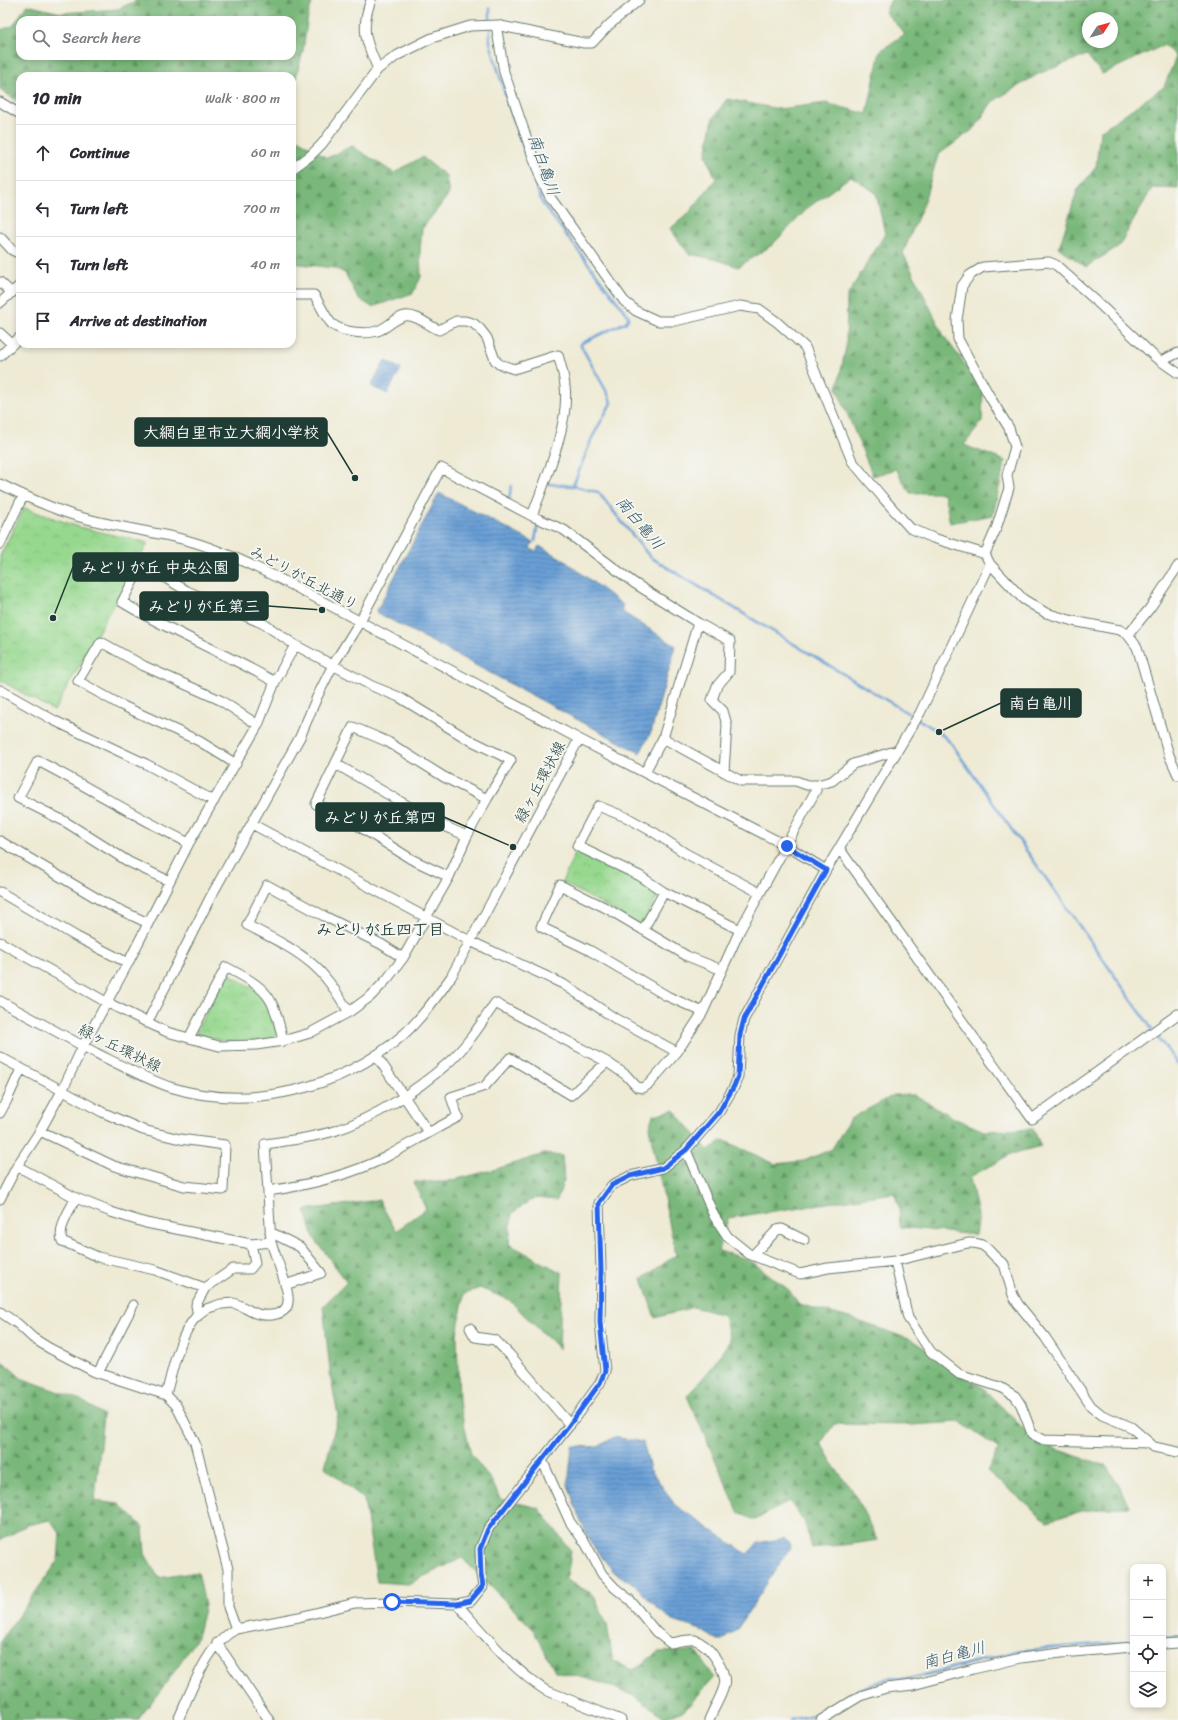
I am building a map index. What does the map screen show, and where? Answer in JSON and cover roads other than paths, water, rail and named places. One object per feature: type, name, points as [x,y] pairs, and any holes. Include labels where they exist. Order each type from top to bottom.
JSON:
[{"type":"street","points":[[371,0],[364,20],[366,39],[378,69]]},
{"type":"street","points":[[296,166],[310,156],[322,144],[378,69],[398,55],[446,32],[470,26],[496,25],[584,43],[592,42],[609,24],[639,0]]},
{"type":"street","points":[[496,25],[504,72],[540,177],[550,198],[624,301],[636,311],[658,321],[676,321],[740,306],[759,309],[778,322],[805,347],[852,461],[910,528],[933,538],[985,554],[990,564],[1023,598],[1046,613],[1072,621],[1120,630],[1128,635],[1137,647],[1169,755],[1178,775]]},
{"type":"street","points":[[0,102],[16,111]]},
{"type":"street","points":[[0,237],[12,250],[16,252]]},
{"type":"street","points":[[985,554],[996,529],[1009,488],[1007,475],[1015,447],[1009,428],[958,339],[957,320],[962,286],[970,275],[983,267],[1049,262],[1056,265],[1161,362],[1178,373]]},
{"type":"street","points":[[0,282],[12,293]]},
{"type":"street","points":[[0,303],[16,289]]},
{"type":"street","points":[[296,295],[314,295],[332,324],[359,333],[380,330],[394,321],[406,316],[415,318],[439,330],[456,321],[473,323],[487,338],[495,360],[499,364],[514,369],[558,355],[565,387],[563,419],[559,441],[532,516]]},
{"type":"street","points":[[0,333],[12,344]]},
{"type":"street","points":[[0,356],[16,340]]},
{"type":"street","points":[[1161,362],[1178,353]]},
{"type":"street","points":[[147,1023],[210,898],[300,737],[317,697],[333,665],[359,623],[441,468],[532,516],[564,530],[634,583],[730,641],[729,672],[717,686],[712,700],[723,711],[727,725],[724,772]]},
{"type":"street","name":"みどりが丘北通り","points":[[0,484],[23,496],[68,513],[186,540],[221,551],[290,584],[359,623],[579,739],[787,846],[826,870]]},
{"type":"street","points":[[0,544],[23,496]]},
{"type":"street","points":[[0,942],[106,1002],[147,1023],[167,1032],[219,1046],[256,1045],[283,1041],[310,1033],[350,1012],[371,996],[388,978],[403,958],[449,877],[467,836],[487,799],[511,760],[466,738],[400,697],[372,686],[295,645],[264,624],[187,591],[142,564],[122,602],[153,621],[244,663],[275,682]]},
{"type":"street","points":[[178,1720],[199,1674],[217,1643],[228,1633],[236,1629],[299,1617],[355,1603],[392,1602],[457,1604],[470,1601],[483,1586],[480,1549],[488,1529],[570,1425],[600,1383],[605,1371],[600,1322],[601,1270],[599,1203],[612,1185],[630,1176],[663,1168],[686,1150],[719,1112],[738,1076],[740,1035],[744,1019],[826,870],[920,713],[990,564]]},
{"type":"street","points":[[1128,635],[1150,608],[1178,566]]},
{"type":"street","points":[[645,772],[663,738],[698,622]]},
{"type":"street","points":[[236,764],[199,741],[121,705],[78,681],[101,642],[144,666],[220,700],[258,725]]},
{"type":"street","points":[[0,1199],[17,1166],[40,1131],[62,1091],[83,1046],[128,963],[189,843],[258,725],[275,682],[295,645]]},
{"type":"street","points":[[0,690],[56,721],[146,764],[214,801]]},
{"type":"street","points":[[449,877],[411,859],[349,820],[316,804],[353,727],[388,742],[444,777],[487,799]]},
{"type":"street","points":[[663,738],[741,781],[796,781],[807,785],[816,785],[832,781],[853,764],[898,750]]},
{"type":"street","name":"緑ヶ丘環状線","points":[[0,1001],[142,1077],[171,1087],[201,1094],[238,1097],[268,1095],[300,1089],[332,1078],[376,1055],[403,1035],[434,1000],[451,977],[579,739]]},
{"type":"street","points":[[169,881],[129,862],[64,822],[18,798],[38,761],[84,784],[152,825],[189,843]]},
{"type":"street","points":[[336,764],[437,822],[467,836]]},
{"type":"street","points":[[166,1395],[176,1357],[189,1328],[198,1316],[206,1309],[233,1303],[259,1314],[278,1314],[284,1311],[288,1303],[289,1294],[271,1237],[265,1144],[307,1138],[334,1131],[363,1119],[404,1096],[449,1062],[474,1034],[495,1003],[607,1062],[626,1074],[637,1087],[643,1088],[649,1084],[677,1052],[703,1012],[740,930],[787,846],[816,790],[816,785]]},
{"type":"street","points":[[740,930],[664,892],[640,876],[577,846],[598,806],[628,818],[648,829],[685,854],[760,893]]},
{"type":"street","points":[[252,824],[470,941],[563,984],[616,1019],[677,1052]]},
{"type":"street","points":[[0,841],[105,903],[148,923]]},
{"type":"street","points":[[839,848],[1032,1119],[1178,1014]]},
{"type":"street","points":[[350,1012],[328,980],[312,963],[289,947],[246,925],[267,885],[324,916],[381,944],[403,958]]},
{"type":"street","points":[[703,1012],[666,996],[589,950],[541,927],[560,885],[608,909],[687,956],[722,970]]},
{"type":"street","points":[[0,892],[76,937],[128,963]]},
{"type":"street","points":[[643,930],[664,892]]},
{"type":"street","points":[[188,1038],[226,967],[255,982],[269,997],[277,1013],[283,1041]]},
{"type":"street","points":[[376,1055],[428,1132]]},
{"type":"street","points":[[0,1057],[102,1112],[143,1130],[180,1139],[225,1145],[223,1190],[184,1186],[114,1166],[40,1131]]},
{"type":"street","points":[[268,1191],[296,1187],[328,1179],[358,1169],[385,1157],[458,1116],[451,1097],[485,1086],[510,1058],[571,1095],[607,1062]]},
{"type":"street","points":[[0,1113],[21,1068]]},
{"type":"street","points":[[686,1150],[714,1216],[728,1237],[753,1255],[800,1274],[828,1268],[895,1261],[968,1243],[978,1243],[985,1246],[995,1258],[1004,1264],[1013,1295],[1018,1304],[1045,1337],[1091,1406],[1102,1415],[1131,1426],[1154,1447],[1178,1452]]},
{"type":"street","points":[[17,1166],[76,1198],[111,1212],[146,1223],[252,1244],[271,1237],[300,1247],[321,1273],[285,1285]]},
{"type":"street","points":[[76,1198],[65,1219],[61,1236],[62,1241],[98,1257],[155,1270],[205,1288]]},
{"type":"street","points":[[753,1255],[777,1230],[782,1229],[804,1240]]},
{"type":"street","points":[[198,1316],[196,1304],[205,1288],[233,1269],[250,1269],[255,1263],[252,1244]]},
{"type":"street","points":[[895,1261],[908,1318],[931,1352],[959,1374],[1000,1387],[1015,1396],[1021,1405],[1032,1434],[1044,1440],[1150,1443]]},
{"type":"street","points":[[98,1373],[133,1305]]},
{"type":"street","points":[[0,1312],[18,1324],[38,1341],[98,1373],[166,1395],[176,1405],[195,1443],[228,1569],[228,1607],[236,1629]]},
{"type":"street","points":[[470,1328],[475,1336],[495,1340],[570,1425]]},
{"type":"street","points":[[542,1460],[564,1505],[570,1522],[586,1544],[602,1574],[615,1588],[630,1600],[656,1632],[670,1643],[694,1640],[703,1644],[712,1653],[725,1677],[724,1687],[709,1720]]},
{"type":"street","points":[[457,1604],[506,1657],[534,1683],[545,1690],[621,1720]]},
{"type":"street","points":[[217,1643],[269,1720]]},
{"type":"street","points":[[1166,1644],[1178,1643]]},
{"type":"street","points":[[821,1720],[860,1696],[886,1688],[913,1685],[973,1668],[1021,1658],[1130,1647]]},
{"type":"water","points":[[385,360],[401,369],[387,394],[371,386]]},
{"type":"water","points":[[439,493],[533,542],[530,548],[536,552],[539,546],[561,558],[623,605],[621,611],[676,646],[651,732],[640,753],[376,612]]},
{"type":"water","points":[[614,1437],[643,1442],[650,1469],[675,1505],[747,1554],[758,1543],[784,1538],[791,1546],[738,1628],[723,1640],[717,1640],[701,1630],[673,1621],[657,1608],[637,1587],[614,1572],[592,1545],[580,1520],[568,1485],[572,1446],[598,1447]]},
{"type":"waterway","name":"南白亀川","points":[[490,7],[490,22]]},
{"type":"waterway","name":"南白亀川","points":[[490,27],[490,42],[507,101],[542,203],[629,317],[626,322],[580,344],[609,396],[611,403],[592,438],[573,486]]},
{"type":"waterway","name":"南白亀川","points":[[549,484],[573,486],[598,492],[650,557],[939,732],[952,744],[1152,1029]]},
{"type":"waterway","points":[[509,501],[511,486]]},
{"type":"waterway","points":[[535,541],[538,523],[536,522]]},
{"type":"waterway","name":"南白亀川","points":[[1155,1033],[1178,1065]]},
{"type":"waterway","name":"南白亀川","points":[[1166,1638],[1178,1637]]},
{"type":"waterway","name":"南白亀川","points":[[790,1720],[819,1714],[849,1695],[888,1678],[909,1679],[1017,1651],[1130,1641]]},
{"type":"place","name":"大網白里市立大網小学校","points":[[355,478]]},
{"type":"place","name":"みどりが丘第三","points":[[322,610]]},
{"type":"place","name":"みどりが丘 中央公園","points":[[53,618]]},
{"type":"place","name":"南白亀川","points":[[939,732]]},
{"type":"place","name":"みどりが丘第四","points":[[513,847]]},
{"type":"district","name":"みどりが丘四丁目","points":[[380,929]]}]
